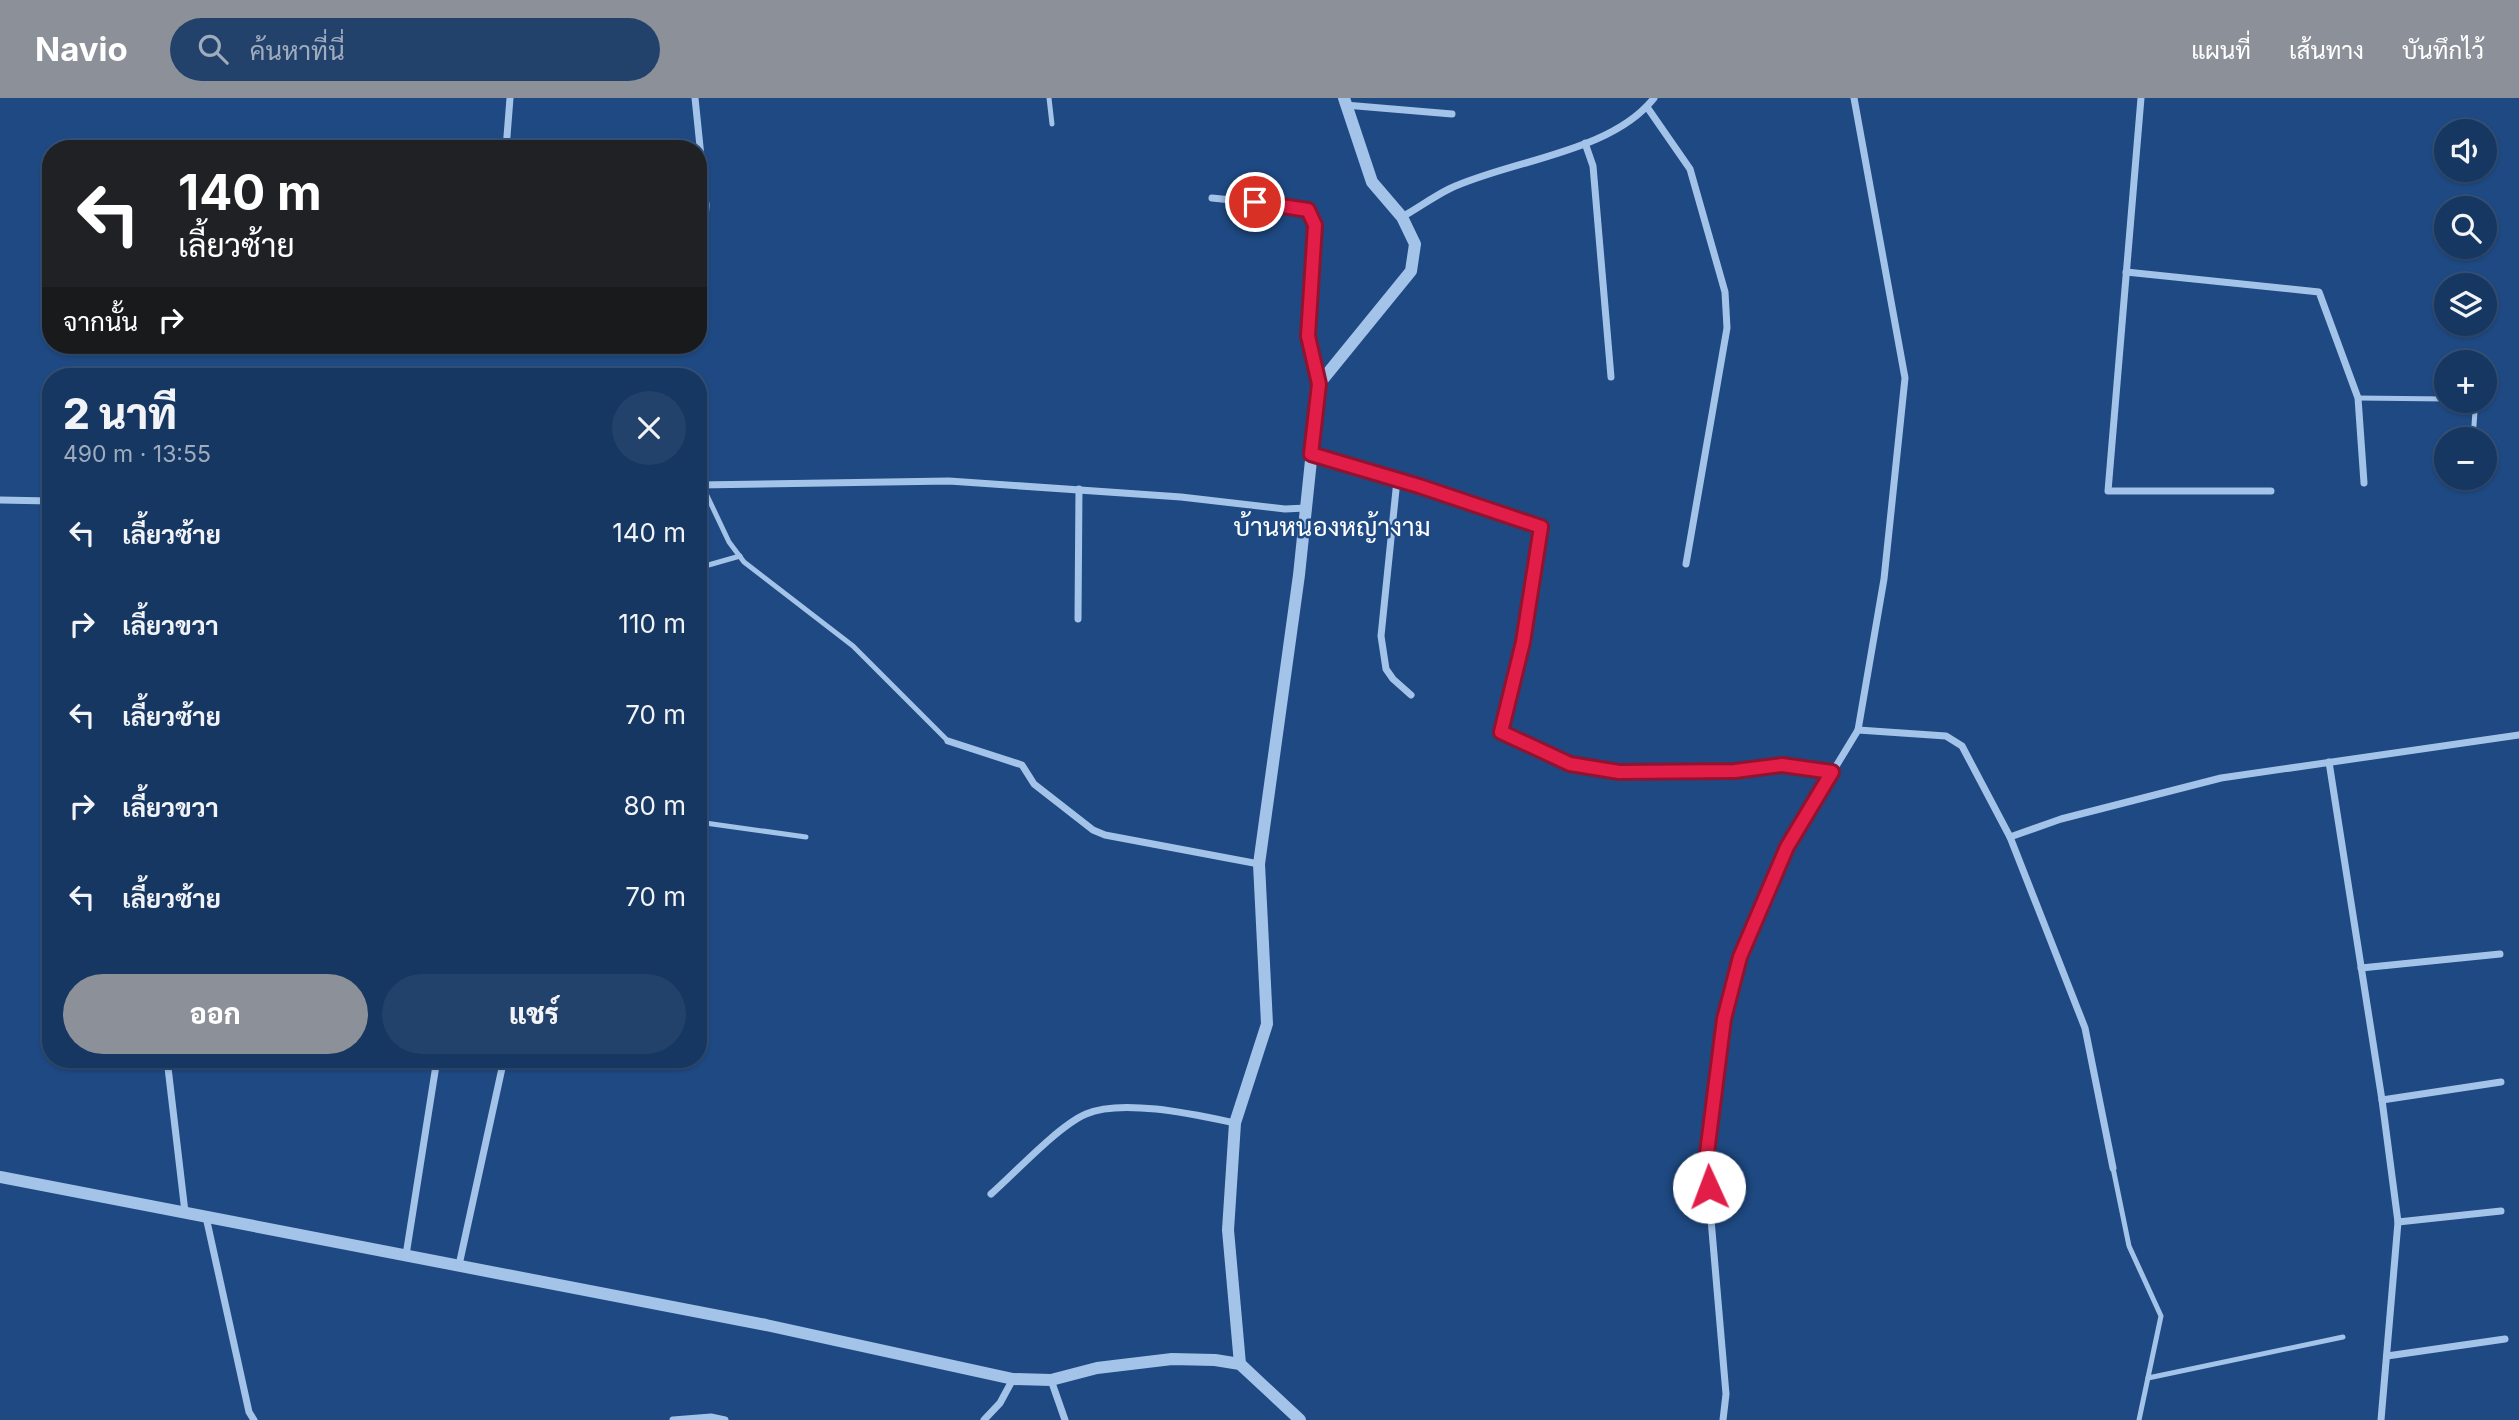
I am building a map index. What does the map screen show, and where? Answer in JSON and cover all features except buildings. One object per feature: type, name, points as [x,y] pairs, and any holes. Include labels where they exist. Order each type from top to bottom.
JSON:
[{"type":"street","points":[[507,140],[510,98]]},
{"type":"street","points":[[695,98],[698,140]]},
{"type":"street","points":[[1402,217],[1449,189],[1585,143],[1629,123],[1654,98]]},
{"type":"street","points":[[1723,1420],[1726,1394],[1706,1161],[1724,1019],[1740,957],[1787,847],[1858,730],[1884,579],[1905,378],[1854,98]]},
{"type":"street","points":[[2141,98],[2108,491],[2271,491]]},
{"type":"street","points":[[1319,384],[1411,271],[1415,244],[1402,217],[1372,182],[1344,102],[1452,114]]},
{"type":"street","points":[[1647,107],[1690,169],[1725,292],[1727,328],[1686,564]]},
{"type":"street","points":[[1585,143],[1593,166],[1611,376]]},
{"type":"street","points":[[1212,198],[1298,207],[1308,210],[1313,216],[1315,225],[1308,336],[1319,384],[1299,575],[1259,864],[1267,1024],[1235,1122],[1228,1230],[1240,1364]]},
{"type":"street","points":[[2126,272],[2319,292],[2358,398],[2364,483]]},
{"type":"street","points":[[1311,454],[1541,527],[1523,642],[1501,732],[1570,764],[1619,772],[1735,771],[1782,765],[1832,772]]},
{"type":"street","points":[[1397,480],[1381,645],[1386,669],[1411,695]]},
{"type":"street","points":[[707,485],[936,481],[1079,489],[1285,509],[1306,508]]},
{"type":"street","points":[[1078,619],[1079,489]]},
{"type":"street","points":[[0,500],[42,501]]},
{"type":"street","points":[[1858,730],[1945,736],[1962,746],[2010,837],[2085,1028],[2113,1168]]},
{"type":"street","points":[[2010,837],[2061,819],[2221,778],[2519,735]]},
{"type":"street","points":[[948,741],[1022,765],[1034,784],[1093,830],[1105,835],[1259,864]]},
{"type":"street","points":[[2329,762],[2382,1100],[2398,1222],[2381,1420]]},
{"type":"street","points":[[2361,968],[2500,954]]},
{"type":"street","points":[[168,1068],[185,1212]]},
{"type":"street","points":[[406,1255],[436,1068]]},
{"type":"street","points":[[459,1265],[502,1068]]},
{"type":"street","points":[[2382,1100],[2501,1082]]},
{"type":"street","points":[[991,1194],[1082,1115],[1095,1110],[1125,1108],[1172,1111],[1235,1122]]},
{"type":"street","points":[[0,1177],[766,1325],[1013,1379],[1051,1380],[1097,1368],[1172,1359],[1215,1360],[1240,1364],[1300,1420]]},
{"type":"street","points":[[2398,1222],[2501,1211]]},
{"type":"street","points":[[206,1216],[249,1412],[254,1420]]},
{"type":"street","points":[[2387,1356],[2505,1339]]},
{"type":"street","points":[[984,1420],[1000,1403],[1013,1379]]},
{"type":"street","points":[[1051,1380],[1065,1420]]},
{"type":"street","points":[[673,1420],[711,1417],[725,1420]]},
{"type":"lane","points":[[1049,98],[1052,124]]},
{"type":"lane","points":[[2358,398],[2434,399]]},
{"type":"lane","points":[[707,499],[729,542],[744,562],[853,646],[948,741]]},
{"type":"lane","points":[[707,565],[740,556]]},
{"type":"lane","points":[[707,823],[806,837]]},
{"type":"lane","points":[[2113,1168],[2129,1246],[2161,1316],[2139,1420]]},
{"type":"lane","points":[[2148,1378],[2343,1337]]},
{"type":"district","name":"บ้านหนองหญ้างาม","points":[[1332,526]]},
{"type":"route","points":[[1255,202],[1308,210],[1315,225],[1308,336],[1319,384],[1311,454],[1419,486],[1541,527],[1523,642],[1501,732],[1570,764],[1619,772],[1735,771],[1782,765],[1832,772],[1787,847],[1740,957],[1724,1019],[1706,1161],[1709,1187]]}]
